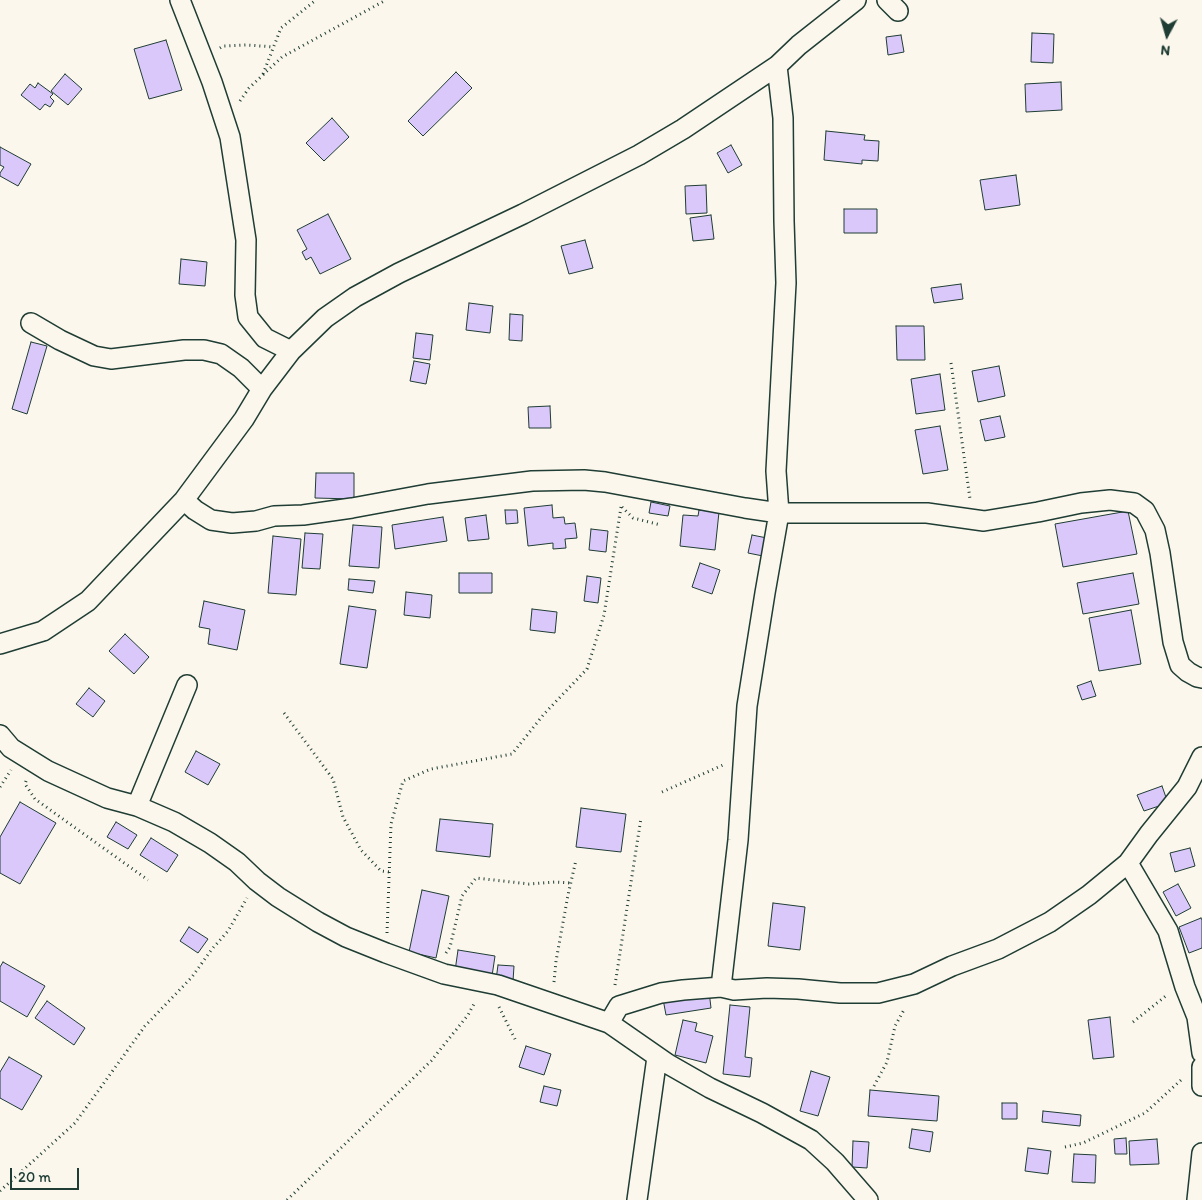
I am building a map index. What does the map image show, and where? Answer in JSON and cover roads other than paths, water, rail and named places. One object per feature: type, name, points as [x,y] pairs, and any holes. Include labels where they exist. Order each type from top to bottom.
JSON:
[{"type":"street","points":[[180,0],[205,64],[230,137],[246,240],[245,287],[248,317],[265,338],[291,351]]},
{"type":"street","points":[[0,644],[43,630],[88,601],[184,500],[291,351],[325,318],[355,297],[399,273],[522,214],[638,155],[683,129],[777,66],[856,0]]},
{"type":"street","points":[[721,987],[738,840],[747,706],[779,512],[776,471],[786,283],[783,118],[777,66]]},
{"type":"street","points":[[31,323],[60,340],[94,356],[111,359],[184,350],[204,350],[222,354],[241,368],[262,389]]},
{"type":"street","points":[[184,500],[211,520],[232,523],[256,521],[274,516],[303,515],[428,494],[532,481],[584,480],[605,482],[745,508],[779,512],[927,513],[984,521],[1081,503],[1110,500],[1134,503],[1145,511],[1155,530],[1173,642],[1180,665],[1197,678],[1202,678]]},
{"type":"street","points":[[137,806],[187,685]]},
{"type":"street","points":[[0,735],[10,748],[48,771],[107,798],[137,806],[174,822],[210,843],[237,862],[278,897],[346,937],[444,974],[486,982],[609,1023],[657,1057],[710,1088],[762,1113],[811,1140],[835,1162],[868,1200]]},
{"type":"street","points":[[609,1023],[619,1006],[661,993],[683,990],[721,987],[734,990],[767,988],[840,993],[878,993],[914,984],[952,966],[998,949],[1050,922],[1089,895],[1128,863],[1188,787],[1202,757]]},
{"type":"street","points":[[1128,863],[1168,931],[1182,978],[1197,1017],[1202,1053]]},
{"type":"street","points":[[637,1200],[657,1057]]},
{"type":"street","points":[[1196,1200],[1202,1153]]}]
